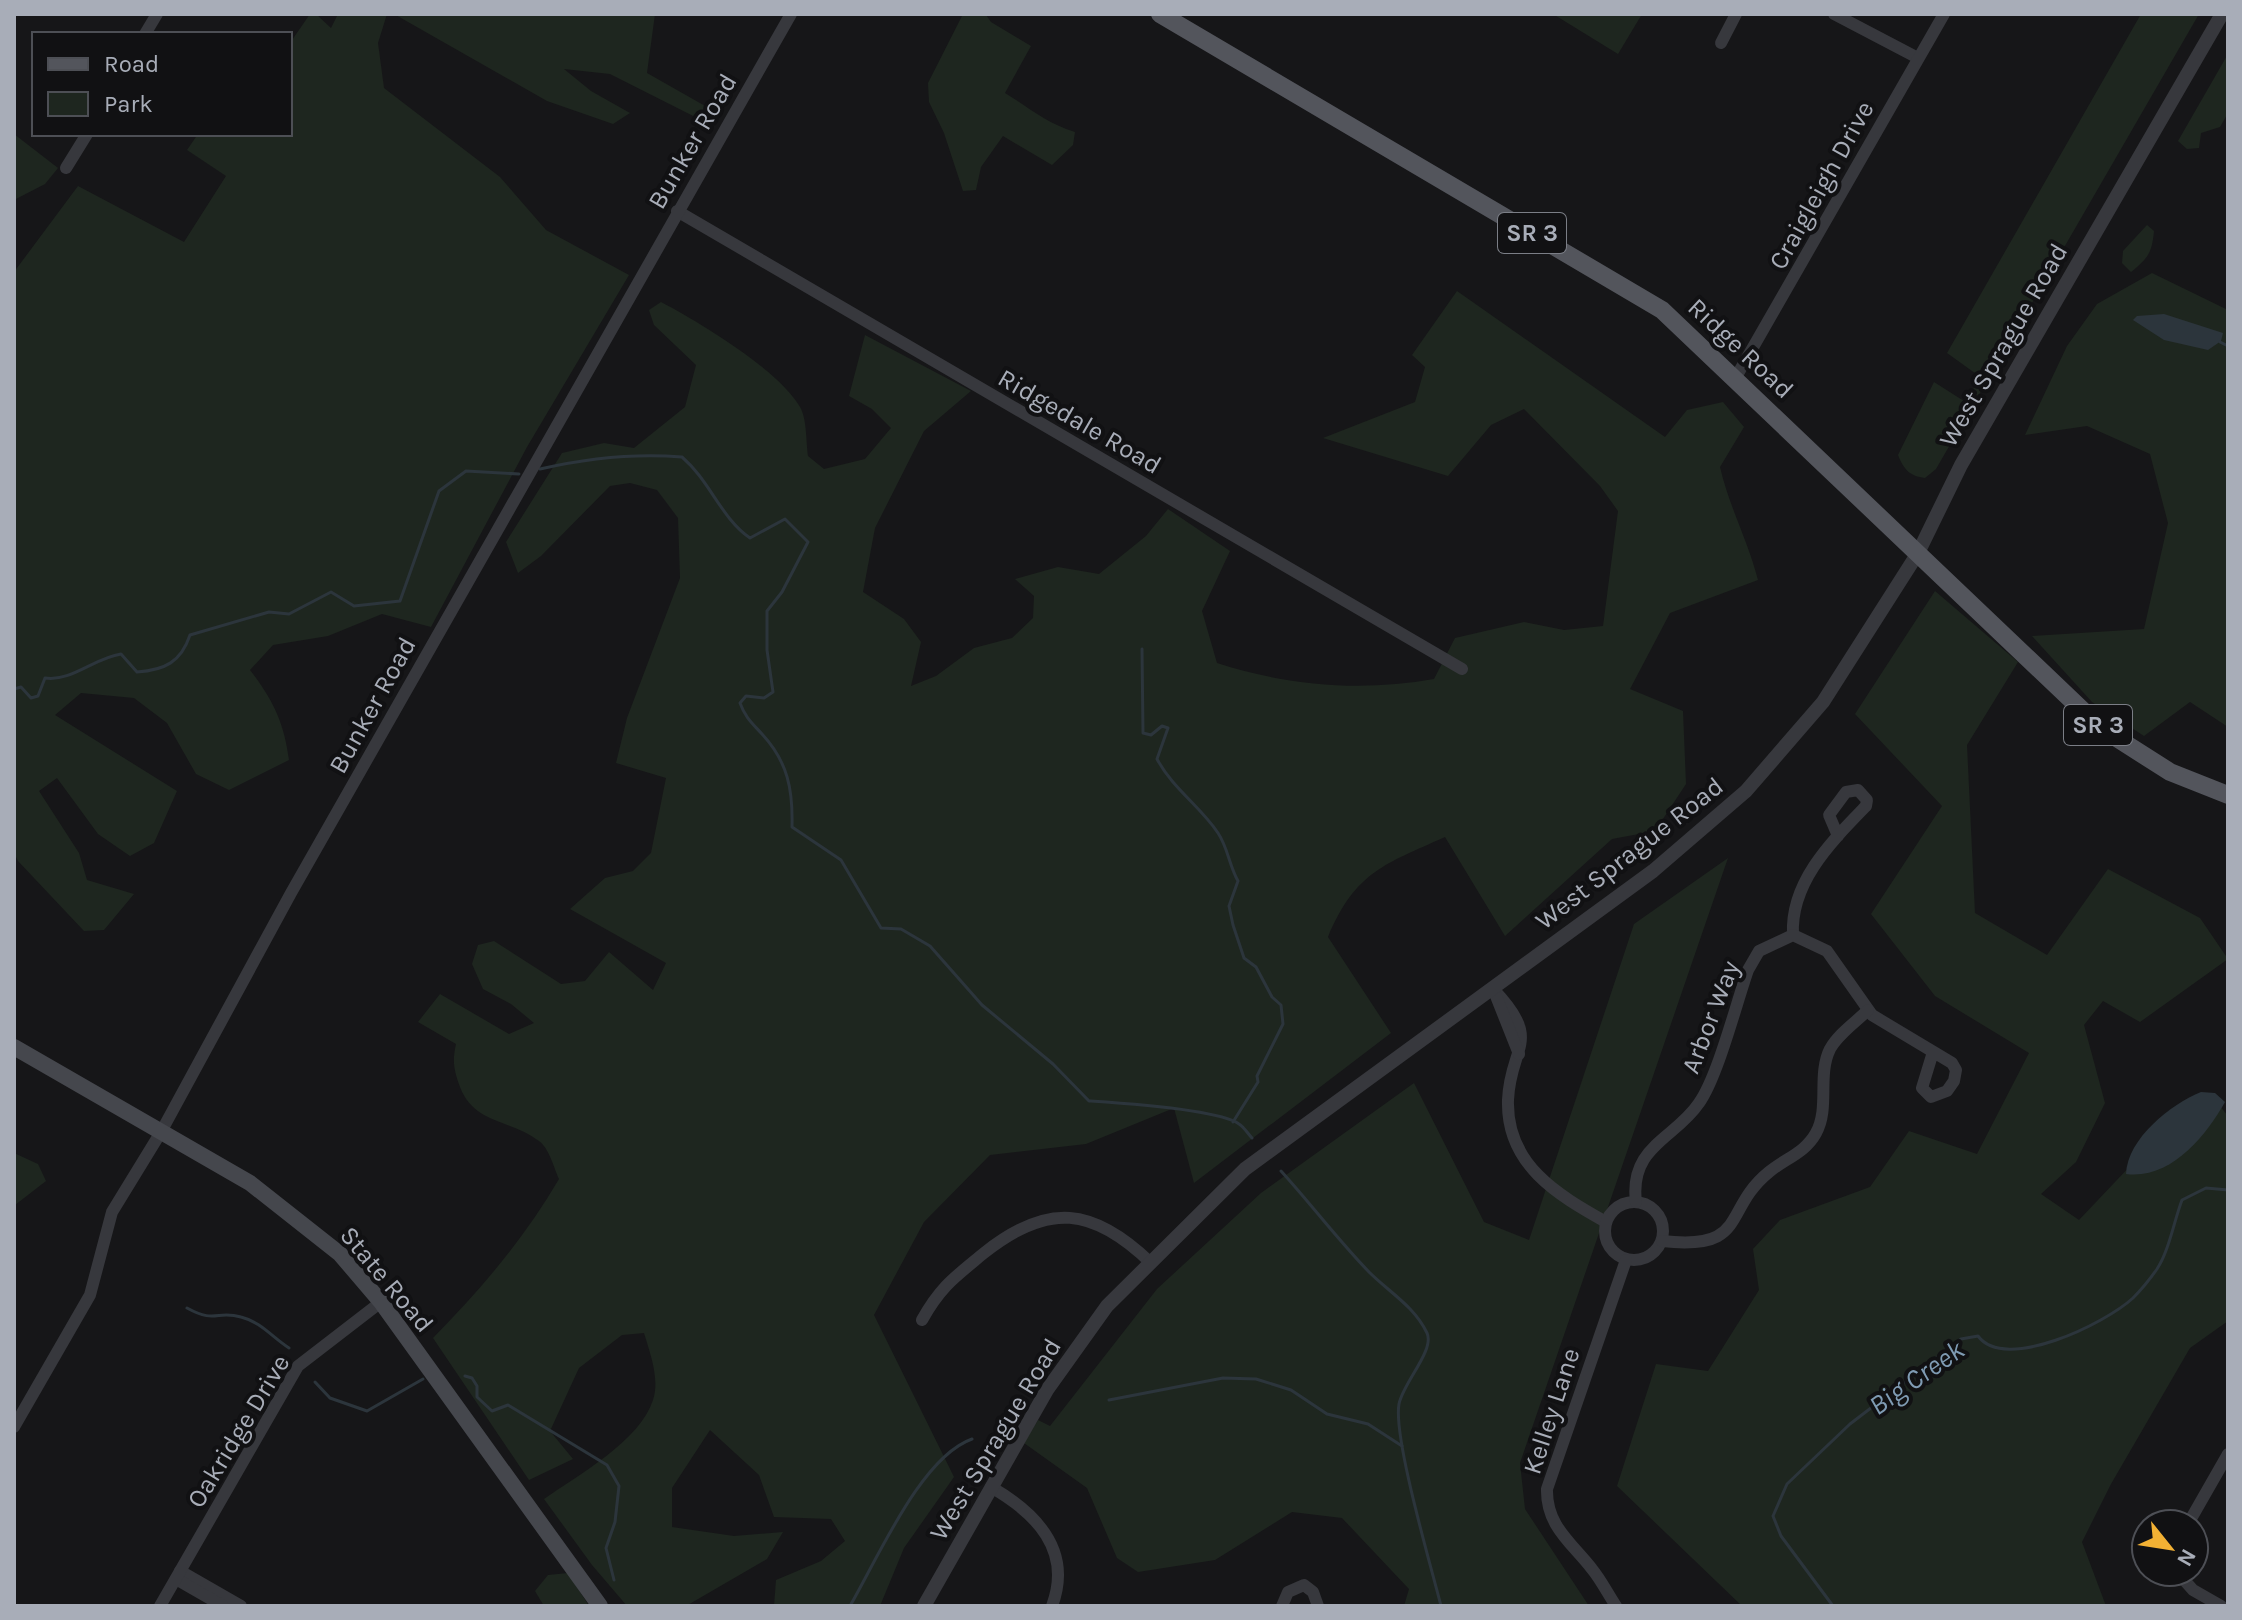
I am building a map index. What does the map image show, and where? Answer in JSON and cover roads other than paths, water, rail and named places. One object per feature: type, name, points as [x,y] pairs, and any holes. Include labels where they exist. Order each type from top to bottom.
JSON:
[{"type":"main road","name":"Ridge Road","points":[[1160,14],[1662,310],[1736,377],[2101,728],[2170,772],[2228,795]]},
{"type":"main road","name":"State Road","points":[[14,1047],[250,1183],[340,1254],[381,1302],[600,1606]]},
{"type":"street","points":[[146,32],[157,14]]},
{"type":"street","name":"Bunker Road","points":[[14,1427],[90,1295],[112,1212],[161,1132],[291,893],[791,14]]},
{"type":"street","points":[[1721,43],[1736,14]]},
{"type":"street","points":[[1834,14],[1918,58]]},
{"type":"street","name":"Craigleigh Drive","points":[[1736,377],[1944,14]]},
{"type":"street","name":"West Sprague Road","points":[[924,1606],[1047,1390],[1107,1306],[1245,1169],[1653,871],[1746,791],[1839,680],[1918,553],[1961,465],[2222,14]]},
{"type":"street","points":[[66,168],[86,136]]},
{"type":"street","name":"Ridgedale Road","points":[[677,211],[1462,669]]},
{"type":"street","points":[[1838,836],[1812,869],[1796,898],[1793,935],[1827,951],[1872,1015],[1933,1052]]},
{"type":"street","name":"Arbor Way","points":[[1636,1202],[1635,1191],[1643,1162],[1655,1142],[1700,1103],[1748,970],[1759,951],[1793,935]]},
{"type":"street","points":[[1493,989],[1512,1009],[1522,1032],[1508,1101],[1521,1154],[1551,1191],[1606,1222]]},
{"type":"street","points":[[1662,1241],[1691,1244],[1710,1239],[1732,1225],[1756,1185],[1770,1171],[1800,1152],[1816,1133],[1823,1111],[1828,1053],[1868,1010]]},
{"type":"street","points":[[1636,1202],[1658,1215],[1662,1241],[1651,1255],[1626,1260],[1617,1256],[1606,1241],[1606,1222],[1618,1207],[1636,1202]]},
{"type":"street","points":[[922,1320],[939,1289],[1023,1225],[1047,1218],[1092,1220],[1110,1228],[1151,1263]]},
{"type":"street","name":"Kelley Lane","points":[[1616,1606],[1595,1573],[1564,1541],[1551,1516],[1547,1489],[1626,1260]]},
{"type":"street","name":"Oakridge Drive","points":[[160,1606],[298,1366],[381,1302]]},
{"type":"street","points":[[2197,1508],[2228,1454]]},
{"type":"street","points":[[991,1487],[1021,1504],[1048,1533],[1057,1570],[1052,1606]]},
{"type":"street","points":[[178,1575],[223,1606]]},
{"type":"street","points":[[178,1575],[241,1606]]},
{"type":"street","points":[[1282,1606],[1288,1592],[1304,1585],[1313,1592],[1318,1606]]},
{"type":"street","points":[[2191,1588],[2221,1606]]},
{"type":"waterway","points":[[2220,342],[2228,346]]},
{"type":"waterway","points":[[540,469],[611,457],[682,457],[731,520],[750,538],[785,519],[808,542],[782,592],[767,611],[767,650],[773,692],[764,698],[746,696],[740,703],[783,766],[790,789],[792,827],[841,860],[881,928],[901,929],[930,946],[982,1005],[1053,1064],[1089,1101],[1211,1114],[1239,1124],[1252,1138]]},
{"type":"waterway","points":[[14,689],[21,687],[31,698],[38,696],[45,678],[64,676],[121,654],[137,672],[164,667],[182,652],[190,635],[269,612],[289,614],[331,592],[354,606],[400,601],[439,491],[466,471],[519,474]]},
{"type":"waterway","points":[[1142,649],[1143,733],[1151,735],[1162,726],[1168,728],[1157,759],[1221,839],[1238,881],[1229,906],[1244,958],[1256,967],[1272,997],[1281,1005],[1283,1024],[1257,1076],[1258,1082],[1233,1122]]},
{"type":"waterway","points":[[1281,1171],[1369,1272],[1415,1315],[1427,1333],[1427,1348],[1399,1404],[1399,1421],[1407,1472],[1441,1606]]},
{"type":"waterway","name":"Big Creek","points":[[1833,1606],[1781,1536],[1773,1516],[1787,1484],[1850,1424],[1961,1339],[1978,1336],[1991,1346],[2010,1349],[2032,1347],[2079,1331],[2120,1308],[2139,1292],[2161,1262],[2182,1200],[2206,1188],[2228,1190]]},
{"type":"waterway","points":[[187,1308],[204,1315],[233,1315],[248,1319],[289,1348]]},
{"type":"waterway","points":[[465,1376],[472,1378],[477,1386],[477,1397],[492,1411],[508,1405],[607,1465],[619,1486],[615,1522],[606,1548],[614,1580]]},
{"type":"waterway","points":[[1109,1400],[1223,1378],[1256,1379],[1291,1390],[1327,1414],[1368,1424],[1402,1446]]},
{"type":"waterway","points":[[315,1382],[330,1398],[367,1411],[423,1379]]},
{"type":"waterway","points":[[850,1606],[918,1487],[953,1449],[972,1439]]}]
